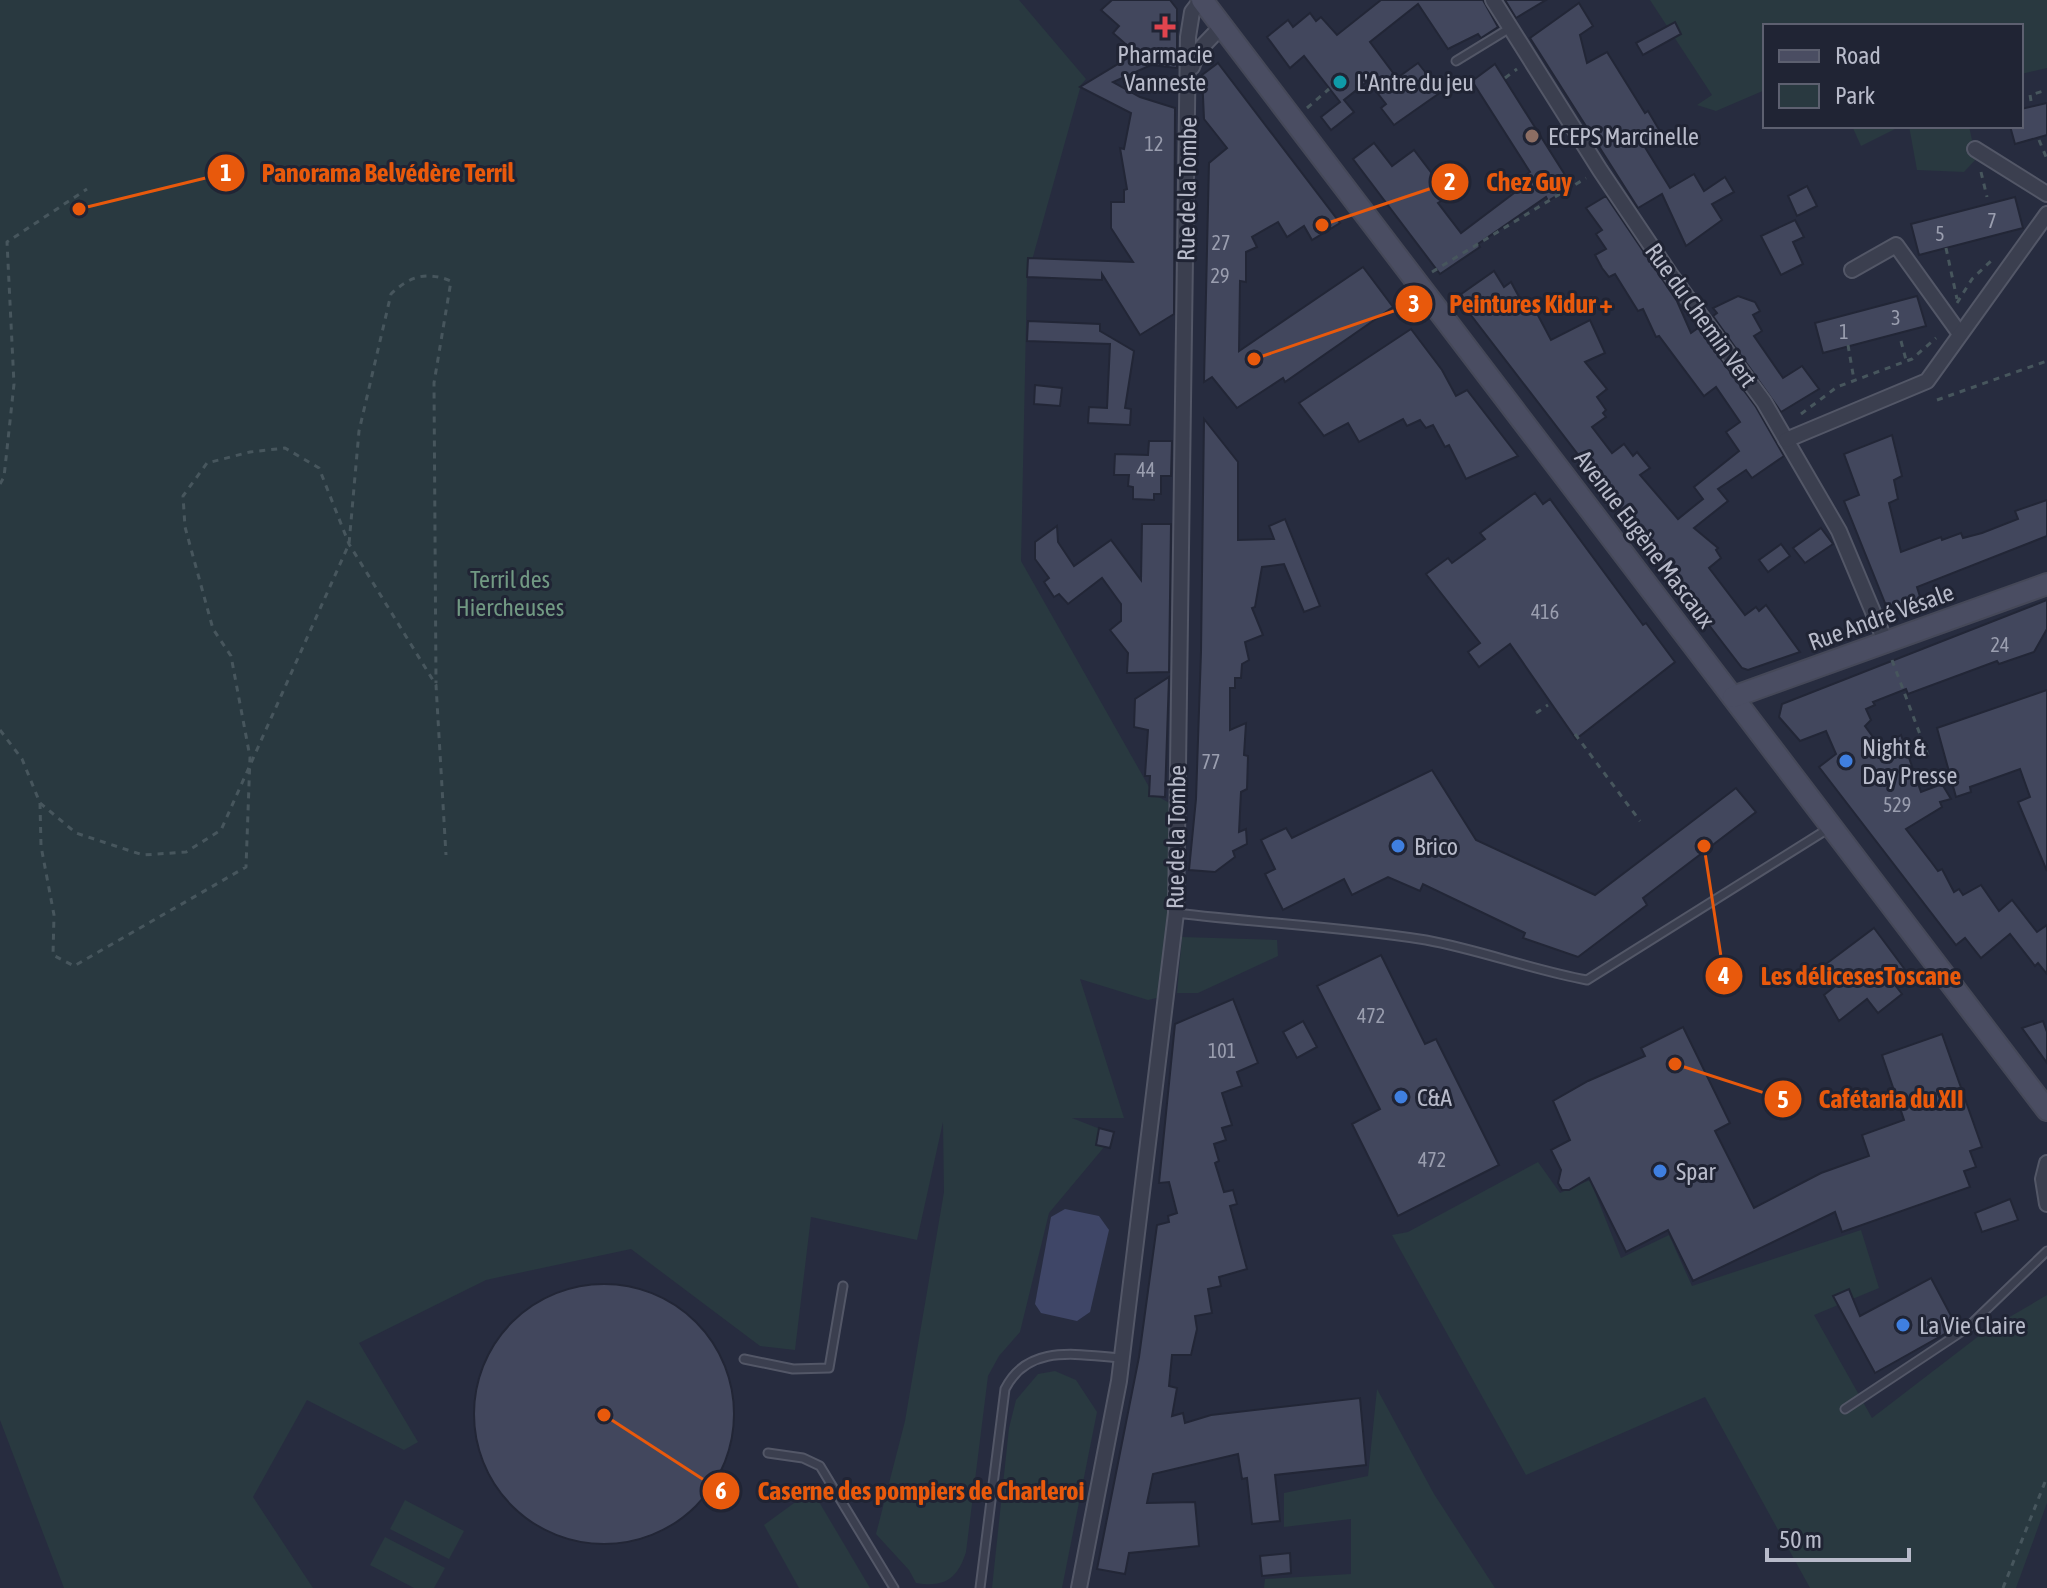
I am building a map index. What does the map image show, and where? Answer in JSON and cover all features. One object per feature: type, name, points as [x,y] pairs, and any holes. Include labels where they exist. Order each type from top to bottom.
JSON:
[{"type":"main road","name":"Avenue Eugène Mascaux","points":[[1202,0],[2047,1110]]},
{"type":"main road","name":"Rue André Vésale","points":[[1733,697],[2047,584]]},
{"type":"street","name":"Rue de la Tombe","points":[[1079,1588],[1122,1358],[1176,913],[1188,37],[1192,12],[1202,0]]},
{"type":"street","name":"Rue du Chemin Vert","points":[[1493,0],[1600,170],[1764,402],[1839,531],[1886,643]]},
{"type":"street","name":"Rue de la Tombe","points":[[1188,79],[1198,51],[1221,27]]},
{"type":"street","points":[[1975,149],[2047,194]]},
{"type":"street","points":[[1786,440],[1927,381],[2047,214]]},
{"type":"street","points":[[1852,270],[1896,245],[1960,334]]},
{"type":"street","points":[[2047,1163],[2043,1179],[2047,1204]]},
{"type":"lane","points":[[1456,61],[1510,28]]},
{"type":"lane","points":[[1176,913],[1423,940],[1492,953],[1549,973],[1587,980],[1832,827]]},
{"type":"lane","points":[[1845,1409],[1967,1328],[2047,1251]]},
{"type":"lane","points":[[744,1359],[793,1369],[829,1368],[843,1286]]},
{"type":"lane","points":[[980,1588],[1005,1389],[1013,1373],[1049,1354],[1122,1358]]},
{"type":"lane","points":[[768,1453],[803,1458],[820,1466],[894,1588]]},
{"type":"path","points":[[1294,122],[1329,89]]},
{"type":"path","points":[[2031,101],[2030,95],[2047,90]]},
{"type":"path","points":[[2039,140],[2047,159]]},
{"type":"path","points":[[1987,197],[1980,170],[1990,168]]},
{"type":"path","points":[[1416,282],[1600,170]]},
{"type":"path","points":[[0,484],[4,477],[14,384],[7,242],[87,189]]},
{"type":"path","points":[[1946,248],[1957,302]]},
{"type":"path","points":[[1953,310],[1972,279],[2001,253]]},
{"type":"path","points":[[40,803],[76,833],[143,855],[186,852],[221,830],[250,757],[349,544],[359,431],[391,294],[407,279],[432,274],[451,281],[434,383],[436,685],[446,855]]},
{"type":"path","points":[[1791,421],[1837,387],[1907,361],[1935,339],[1944,327]]},
{"type":"path","points":[[1901,341],[1907,361]]},
{"type":"path","points":[[1848,345],[1854,380]]},
{"type":"path","points":[[1937,400],[2047,361]]},
{"type":"path","points":[[0,730],[22,759],[40,803],[41,846],[54,915],[53,955],[74,966],[246,867],[250,757],[231,656],[213,629],[185,527],[183,496],[207,463],[250,452],[285,448],[319,468],[349,544],[436,685]]},
{"type":"path","points":[[1886,643],[1930,761]]},
{"type":"path","points":[[1536,713],[1548,705]]},
{"type":"path","points":[[1575,734],[1640,821]]},
{"type":"path","points":[[2003,1588],[2047,1477]]},
{"type":"green space","name":"Terril des Hiercheuses","points":[[0,0],[1019,0],[1086,79],[1081,85],[1027,278],[1021,561],[1153,794],[1177,807],[1165,996],[1148,1000],[1080,979],[1124,1118],[1072,1118],[1105,1131],[1105,1146],[1049,1213],[1020,1332],[999,1356],[988,1376],[966,1552],[959,1569],[949,1579],[935,1584],[916,1583],[909,1570],[876,1534],[905,1421],[944,1192],[943,1122],[917,1240],[811,1217],[795,1350],[760,1346],[631,1249],[486,1280],[359,1343],[418,1442],[404,1450],[307,1400],[253,1497],[313,1588],[64,1588],[0,1420]]},
{"type":"green space","points":[[1650,0],[2047,0],[2047,68],[2023,74],[2023,24],[1763,24],[1763,91],[1716,111],[1697,105],[1712,95]]},
{"type":"green space","points":[[1853,128],[1897,128],[1861,146]]},
{"type":"green space","points":[[1909,128],[1969,128],[1976,159],[1964,172],[1917,170]]},
{"type":"green space","points":[[1182,937],[1277,940],[1278,956],[1198,993],[1177,993]]},
{"type":"green space","points":[[1538,1162],[1560,1193],[1590,1180],[1621,1258],[1669,1235],[1692,1286],[1861,1230],[1879,1288],[1814,1315],[1872,1418],[1984,1332],[2047,1295],[2047,1503],[2016,1588],[1810,1588],[1705,1397],[1526,1475],[1392,1235],[1408,1232]]},
{"type":"green space","points":[[1055,1371],[1076,1380],[1097,1412],[1062,1588],[992,1588],[1009,1428],[1016,1400],[1038,1374]]},
{"type":"green space","points":[[1377,1389],[1434,1494],[1495,1588],[1264,1588],[1265,1579],[1351,1574],[1351,1519],[1284,1527],[1284,1493],[1368,1476]]},
{"type":"green space","points":[[812,1490],[870,1588],[799,1588],[764,1525]]},
{"type":"green space","points":[[405,1500],[464,1531],[449,1559],[390,1529]]},
{"type":"green space","points":[[385,1537],[445,1568],[434,1588],[414,1588],[370,1565]]},
{"type":"water","points":[[1065,1209],[1099,1216],[1109,1230],[1090,1312],[1077,1321],[1041,1313],[1035,1304],[1051,1217]]},
{"type":"building","points":[[1112,0],[1170,0],[1177,9],[1177,68],[1151,65],[1113,82],[1140,97],[1175,108],[1174,314],[1140,335],[1102,274],[1102,280],[1027,277],[1028,258],[1133,262],[1111,228],[1111,202],[1124,202],[1124,190],[1127,189],[1120,148],[1124,149],[1131,113],[1080,87],[1136,53],[1113,33],[1119,26],[1101,10]]},
{"type":"building","points":[[1381,0],[1483,0],[1498,27],[1481,38],[1478,34],[1448,49],[1418,4],[1370,42],[1397,78],[1418,63],[1441,92],[1394,125],[1381,108],[1386,104],[1368,81],[1344,100],[1354,112],[1331,130],[1321,117],[1340,102],[1304,56],[1290,68],[1267,37],[1288,20],[1293,27],[1310,13],[1316,21],[1321,17],[1337,35]]},
{"type":"building","points":[[1505,0],[1546,0],[1516,18]]},
{"type":"building","points":[[1579,3],[1593,26],[1580,35],[1587,63],[1607,52],[1645,113],[1648,111],[1661,133],[1643,144],[1670,188],[1694,174],[1704,191],[1725,177],[1734,192],[1712,204],[1722,220],[1686,246],[1662,194],[1638,208],[1530,38]]},
{"type":"building","points":[[1675,22],[1681,34],[1643,55],[1636,43]]},
{"type":"building","points":[[1218,63],[1340,223],[1312,240],[1304,226],[1287,237],[1278,222],[1252,237],[1257,247],[1246,252],[1246,282],[1240,281],[1239,351],[1363,267],[1393,307],[1285,382],[1283,378],[1237,408],[1212,377],[1204,382],[1209,163],[1227,148],[1204,119],[1202,75]]},
{"type":"building","points":[[1495,64],[1572,186],[1548,201],[1546,197],[1440,274],[1353,159],[1374,143],[1392,166],[1414,150],[1449,196],[1438,203],[1461,233],[1530,181],[1527,174],[1530,172],[1472,81]]},
{"type":"building","points":[[2047,103],[2047,135],[2015,144],[2011,128],[2023,128],[2023,109]]},
{"type":"building","points":[[1807,186],[1817,206],[1797,216],[1788,196]]},
{"type":"building","points":[[1606,196],[1677,301],[1691,333],[1698,328],[1756,407],[1784,456],[1752,478],[1746,470],[1718,489],[1728,501],[1694,528],[1718,548],[1716,550],[1721,558],[1709,568],[1745,615],[1756,607],[1759,611],[1766,605],[1800,652],[1748,670],[1742,668],[1457,297],[1494,271],[1504,287],[1511,282],[1525,308],[1532,304],[1551,340],[1590,320],[1605,353],[1585,362],[1607,389],[1597,397],[1606,410],[1603,413],[1606,417],[1592,427],[1612,453],[1624,444],[1633,456],[1637,452],[1650,468],[1640,475],[1678,519],[1703,499],[1694,487],[1739,451],[1726,432],[1740,422],[1716,387],[1704,396],[1659,336],[1656,337],[1643,309],[1638,311],[1615,274],[1609,277],[1602,268],[1595,255],[1606,249],[1596,234],[1602,230],[1586,208]]},
{"type":"building","points":[[2015,197],[2023,228],[1919,255],[1911,224]]},
{"type":"building","points":[[1795,220],[1804,237],[1793,242],[1803,264],[1781,275],[1761,236]]},
{"type":"building","points":[[1738,296],[1755,302],[1760,311],[1753,315],[1762,331],[1754,336],[1783,378],[1802,366],[1819,389],[1781,412],[1713,316],[1717,313],[1713,308]]},
{"type":"building","points":[[1917,296],[1926,326],[1823,353],[1815,323]]},
{"type":"building","points":[[1028,321],[1100,324],[1100,331],[1134,351],[1125,408],[1131,409],[1130,425],[1088,423],[1089,407],[1107,408],[1110,344],[1027,341]]},
{"type":"building","points":[[1411,329],[1442,370],[1456,396],[1467,390],[1518,456],[1466,479],[1449,445],[1445,447],[1433,425],[1426,428],[1420,420],[1407,426],[1403,419],[1359,442],[1348,423],[1324,436],[1299,403]]},
{"type":"building","points":[[1035,385],[1062,388],[1060,406],[1034,404]]},
{"type":"building","points":[[1204,419],[1238,462],[1238,540],[1274,539],[1269,526],[1285,519],[1320,606],[1304,612],[1284,564],[1262,567],[1255,607],[1252,608],[1263,635],[1245,642],[1249,660],[1242,664],[1241,678],[1235,678],[1235,688],[1230,688],[1230,730],[1246,723],[1244,755],[1248,756],[1247,789],[1241,792],[1239,832],[1246,829],[1247,844],[1233,851],[1235,857],[1215,872],[1189,870],[1196,799],[1201,652]]},
{"type":"building","points":[[1892,435],[1902,476],[1894,480],[1898,499],[1889,503],[1901,552],[1941,537],[1942,540],[1961,533],[1963,538],[1982,533],[2018,519],[2015,511],[2047,500],[2047,536],[1917,587],[1922,603],[1916,606],[1903,611],[1885,603],[1844,501],[1859,495],[1844,454]]},
{"type":"building","points":[[1149,441],[1172,441],[1171,476],[1161,476],[1161,494],[1154,494],[1154,500],[1133,499],[1133,487],[1128,486],[1129,475],[1114,475],[1115,454],[1148,455]]},
{"type":"building","points":[[1535,493],[1543,504],[1550,499],[1643,625],[1646,623],[1675,662],[1576,739],[1510,644],[1479,667],[1468,652],[1480,643],[1426,574],[1448,558],[1452,563],[1485,539],[1480,533]]},
{"type":"building","points":[[1142,524],[1171,524],[1169,672],[1127,673],[1128,653],[1110,630],[1121,621],[1121,604],[1102,578],[1068,604],[1059,594],[1054,597],[1044,582],[1049,578],[1035,559],[1035,542],[1057,526],[1058,542],[1074,566],[1111,540],[1141,580]]},
{"type":"building","points":[[1821,528],[1833,544],[1805,563],[1793,548]]},
{"type":"building","points":[[1781,544],[1790,556],[1768,572],[1759,560]]},
{"type":"building","points":[[2047,600],[2047,629],[2034,652],[1999,664],[1997,661],[1908,694],[1906,689],[1873,702],[1875,705],[1866,709],[1871,720],[1865,726],[1881,748],[1901,735],[1921,792],[1942,784],[1951,799],[1940,802],[1942,807],[1906,829],[1938,871],[1942,869],[1954,892],[1959,889],[1963,895],[1981,885],[1999,911],[2012,900],[2037,932],[2047,925],[2047,974],[2038,963],[2035,966],[2010,934],[1981,958],[1965,938],[1956,945],[1819,767],[1836,754],[1826,731],[1800,741],[1779,717],[1782,704]]},
{"type":"building","points":[[1169,677],[1165,797],[1149,796],[1150,776],[1145,776],[1148,730],[1134,727],[1135,699]]},
{"type":"building","points":[[2047,690],[2047,871],[2018,802],[2030,797],[2020,769],[1970,787],[1971,792],[1956,797],[1937,728]]},
{"type":"building","name":"Brico","points":[[1432,770],[1476,840],[1595,895],[1736,788],[1756,812],[1643,898],[1647,905],[1578,957],[1523,938],[1525,933],[1423,884],[1420,891],[1388,877],[1352,895],[1344,879],[1283,910],[1265,874],[1275,869],[1261,840],[1286,828],[1292,838]]},
{"type":"building","points":[[1874,928],[1906,971],[1892,981],[1902,994],[1878,1013],[1867,999],[1839,1021],[1824,995],[1839,983],[1826,964]]},
{"type":"building","points":[[1381,955],[1425,1044],[1436,1039],[1499,1165],[1398,1216],[1352,1124],[1380,1109],[1317,986]]},
{"type":"building","points":[[1233,999],[1258,1063],[1237,1072],[1242,1086],[1222,1093],[1232,1125],[1222,1128],[1226,1140],[1214,1144],[1219,1161],[1215,1163],[1224,1192],[1233,1190],[1237,1204],[1230,1206],[1247,1269],[1219,1277],[1221,1286],[1208,1289],[1212,1313],[1195,1316],[1197,1329],[1191,1355],[1172,1355],[1169,1386],[1177,1388],[1172,1416],[1183,1413],[1185,1423],[1211,1415],[1360,1398],[1366,1465],[1275,1475],[1280,1521],[1252,1524],[1247,1478],[1242,1479],[1238,1454],[1153,1474],[1147,1503],[1195,1502],[1199,1546],[1129,1553],[1125,1574],[1097,1569],[1139,1357],[1157,1225],[1169,1222],[1168,1216],[1177,1213],[1169,1182],[1159,1183],[1175,1024]]},
{"type":"building","points":[[1303,1021],[1317,1047],[1297,1058],[1283,1032]]},
{"type":"building","points":[[2043,1021],[2047,1032],[2047,1063],[2022,1028]]},
{"type":"building","points":[[1683,1027],[1730,1123],[1715,1131],[1754,1208],[1821,1173],[1869,1156],[1862,1135],[1904,1120],[1882,1055],[1942,1034],[1982,1147],[1970,1151],[1976,1167],[1964,1171],[1970,1187],[1842,1232],[1835,1212],[1693,1281],[1668,1230],[1626,1252],[1589,1178],[1569,1190],[1562,1190],[1558,1183],[1561,1170],[1551,1150],[1570,1140],[1553,1101],[1588,1081],[1645,1056],[1641,1048]]},
{"type":"building","points":[[1099,1128],[1114,1132],[1110,1148],[1096,1145]]},
{"type":"building","points":[[2010,1199],[2018,1220],[1982,1232],[1975,1213]]},
{"type":"building","name":"La Vie Claire","points":[[1931,1278],[1957,1327],[1875,1373],[1833,1296],[1849,1289],[1860,1316]]},
{"type":"building","points":[[604,1284],[654,1294],[696,1322],[724,1364],[734,1414],[724,1464],[696,1506],[654,1534],[604,1544],[554,1534],[512,1506],[484,1464],[474,1414],[484,1364],[512,1322],[554,1294]]},
{"type":"building","points":[[1290,1553],[1291,1573],[1262,1576],[1260,1556]]},
{"type":"place","name":"Pharmacie Vanneste","points":[[1165,27]]},
{"type":"place","name":"L'Antre du jeu","points":[[1340,82]]},
{"type":"place","name":"ECEPS Marcinelle","points":[[1532,136]]},
{"type":"place","name":"Panorama Belvédère Terril","points":[[79,209]]},
{"type":"place","name":"Chez Guy","points":[[1322,225]]},
{"type":"place","name":"Peintures Kidur +","points":[[1254,359]]},
{"type":"place","name":"Night & Day Presse","points":[[1846,761]]},
{"type":"place","name":"Brico","points":[[1398,846]]},
{"type":"place","name":"Les délicesesToscane","points":[[1704,846]]},
{"type":"place","name":"Cafétaria du XII","points":[[1675,1064]]},
{"type":"place","name":"C&A","points":[[1401,1097]]},
{"type":"place","name":"Spar","points":[[1660,1171]]},
{"type":"place","name":"La Vie Claire","points":[[1903,1325]]},
{"type":"place","name":"Caserne des pompiers de Charleroi","points":[[604,1415]]}]
